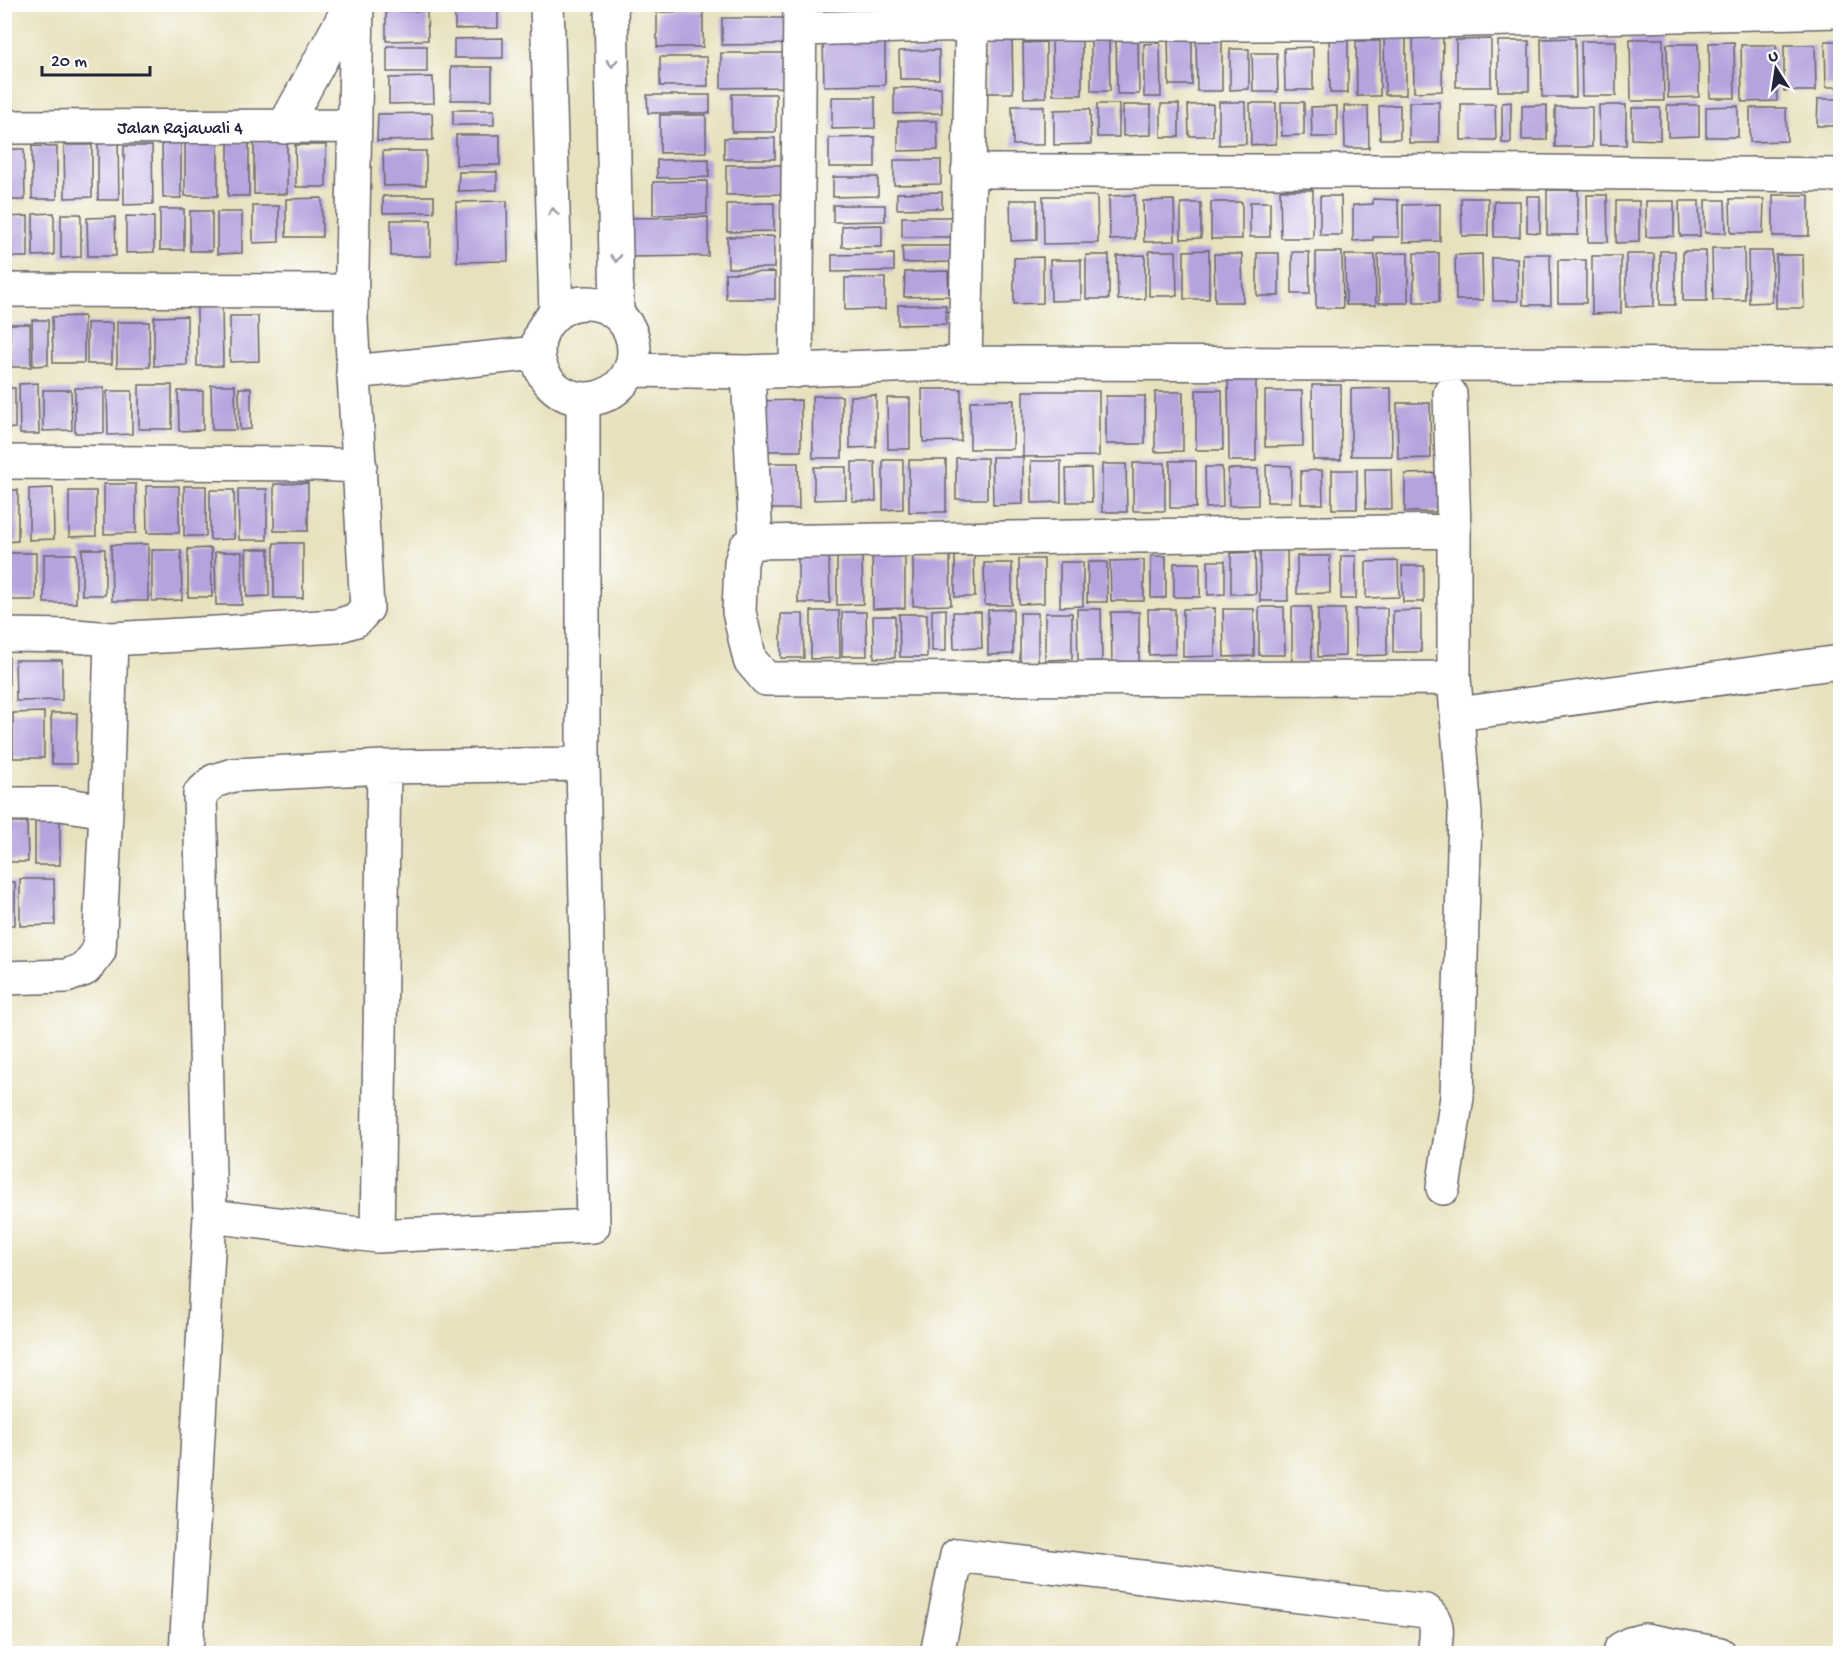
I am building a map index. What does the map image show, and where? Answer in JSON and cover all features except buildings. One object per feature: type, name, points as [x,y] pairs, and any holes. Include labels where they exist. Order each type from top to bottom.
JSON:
[{"type":"street","points":[[284,127],[351,4]]},
{"type":"street","points":[[4,635],[111,639],[337,626],[356,620],[367,608],[351,291],[357,4]]},
{"type":"street","points":[[547,4],[556,313]]},
{"type":"street","points":[[611,4],[617,313]]},
{"type":"street","points":[[796,371],[800,16],[972,24],[1312,14],[1840,11]]},
{"type":"street","points":[[966,363],[972,24]]},
{"type":"street","name":"Jalan Rajawali 4","points":[[4,127],[355,126]]},
{"type":"street","points":[[968,171],[1439,171],[1840,175]]},
{"type":"street","points":[[4,290],[351,291]]},
{"type":"street","points":[[576,304],[598,304],[617,313],[627,323],[633,334],[635,348],[632,370],[620,387],[600,398],[583,400],[557,391],[543,375],[537,353],[542,330],[556,313],[576,304]]},
{"type":"street","points":[[354,372],[537,353]]},
{"type":"street","points":[[632,370],[796,371],[966,363],[1840,365]]},
{"type":"street","points":[[748,372],[756,542]]},
{"type":"street","points":[[1443,1188],[1457,1097],[1465,814],[1454,678],[1454,531],[1450,394]]},
{"type":"street","points":[[210,1216],[376,1236],[593,1226],[583,764],[583,400]]},
{"type":"street","points":[[4,462],[360,466]]},
{"type":"street","points":[[1454,531],[756,542],[746,547],[741,562],[739,612],[750,660],[766,679],[1454,678]]},
{"type":"street","points":[[4,978],[66,976],[86,969],[99,951],[111,639]]},
{"type":"street","points":[[1458,714],[1840,662]]},
{"type":"street","points":[[186,1653],[210,1216],[200,794],[214,781],[233,775],[384,766],[583,764]]},
{"type":"street","points":[[376,1236],[384,766]]},
{"type":"street","points":[[4,804],[61,804],[106,811]]},
{"type":"street","points":[[938,1653],[957,1555],[1426,1611],[1433,1616],[1437,1624],[1434,1653]]},
{"type":"street","points":[[1620,1653],[1621,1649],[1630,1644],[1645,1640],[1720,1653]]}]
